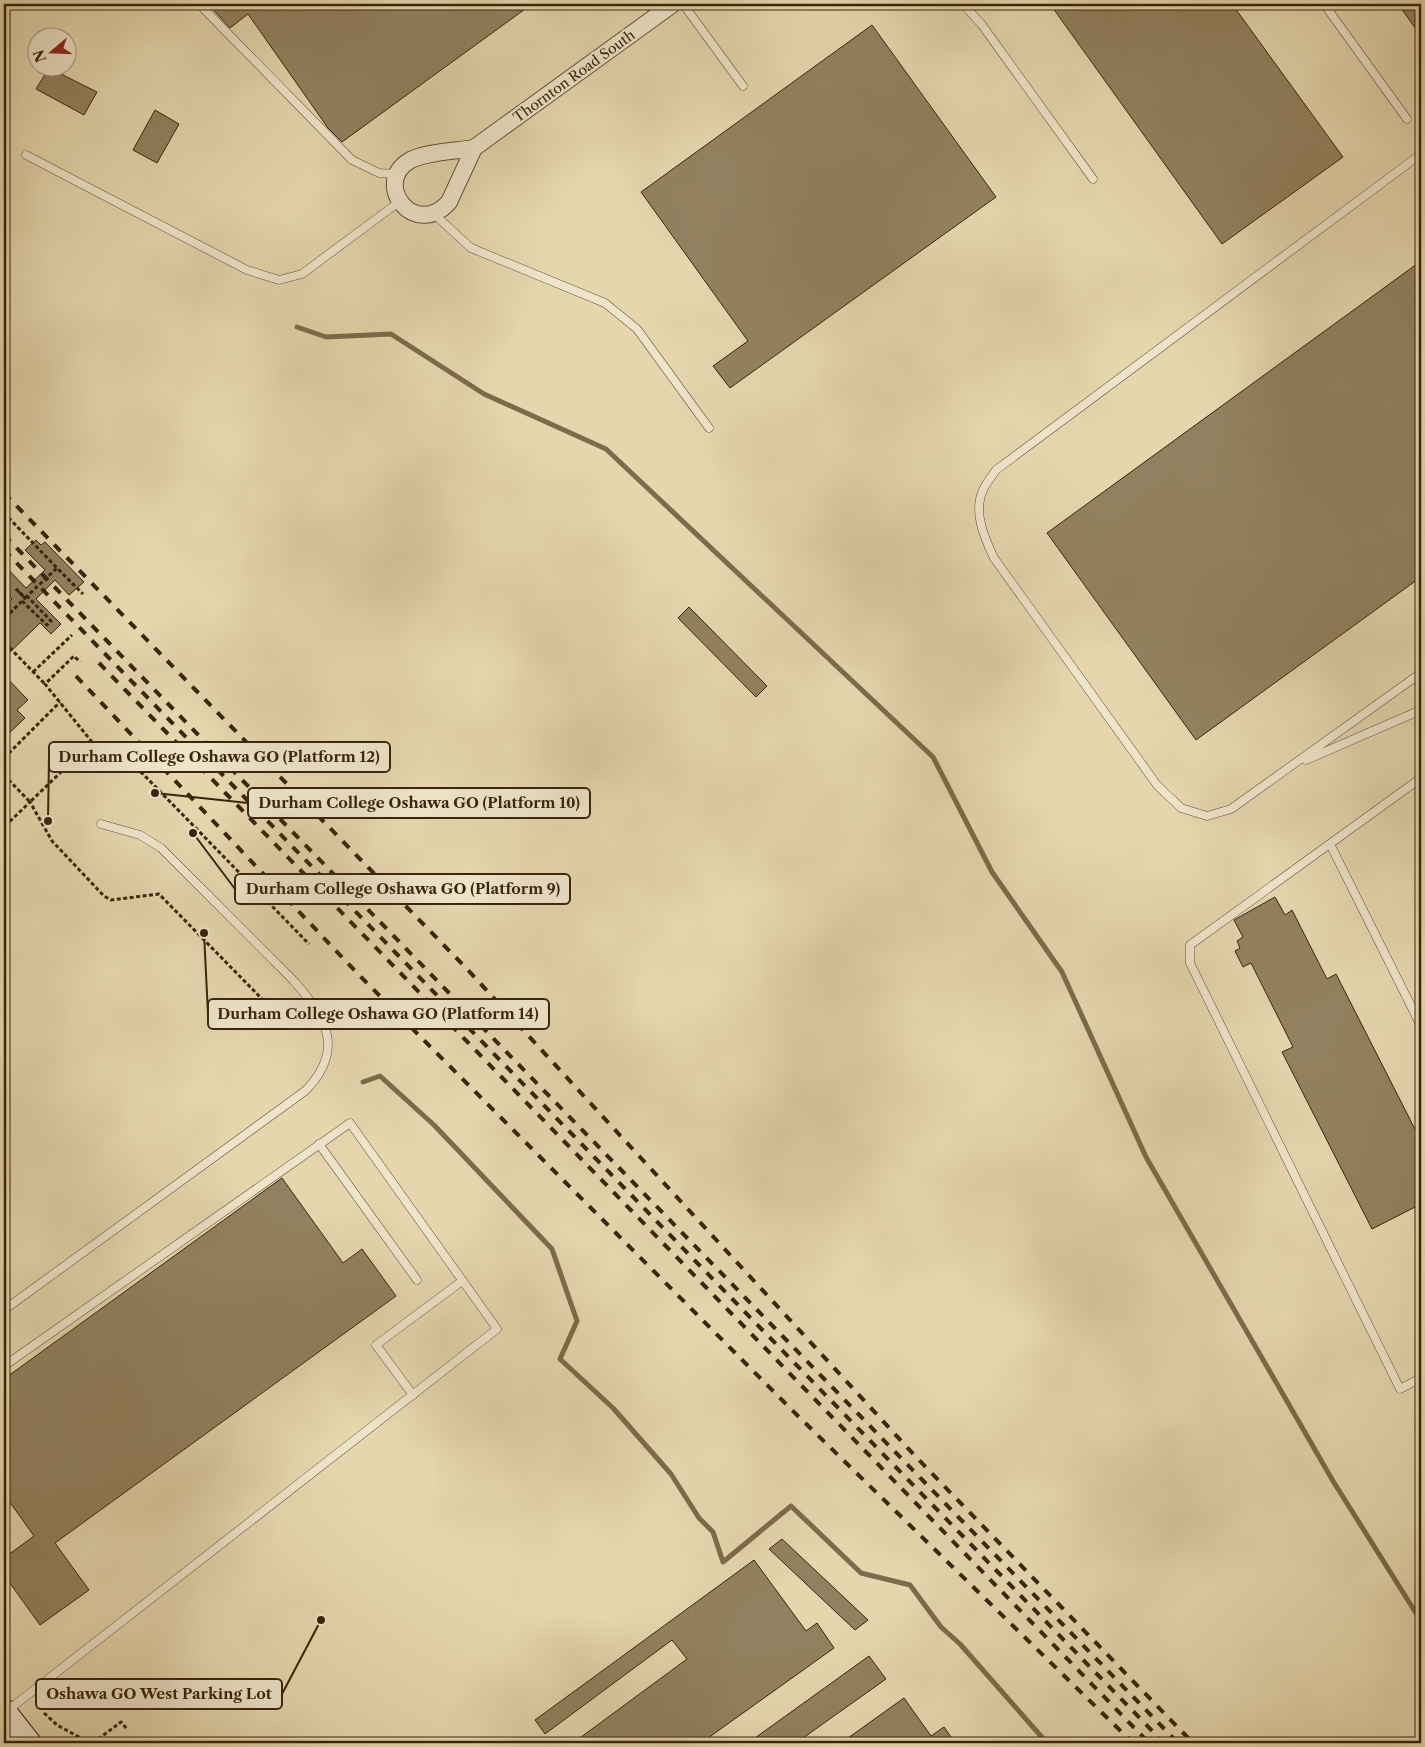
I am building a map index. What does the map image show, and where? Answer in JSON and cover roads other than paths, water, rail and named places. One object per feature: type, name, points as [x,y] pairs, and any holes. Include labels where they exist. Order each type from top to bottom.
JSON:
[{"type":"main road","points":[[5,1711],[30,1743]]},
{"type":"street","name":"Thornton Road South","points":[[397,174],[410,160],[419,156],[474,148],[673,4]]},
{"type":"street","name":"Thornton Road South","points":[[434,214],[449,202],[474,148]]},
{"type":"street","points":[[397,174],[394,184],[400,202],[415,214],[434,214]]},
{"type":"lane","points":[[200,4],[352,160],[379,173],[397,174]]},
{"type":"lane","points":[[684,4],[743,86]]},
{"type":"lane","points":[[963,4],[982,25],[1093,179]]},
{"type":"lane","points":[[1324,4],[1407,119]]},
{"type":"lane","points":[[1421,154],[996,470],[983,490],[979,509],[982,534],[994,558],[1157,785],[1181,808],[1207,816],[1231,809],[1421,674]]},
{"type":"lane","points":[[26,155],[247,270],[279,280],[302,274],[400,202]]},
{"type":"lane","points":[[434,214],[472,248],[605,303],[636,329],[709,428]]},
{"type":"lane","points":[[1292,767],[1421,710]]},
{"type":"lane","points":[[1421,778],[1190,945],[1190,963],[1400,1389],[1421,1378]]},
{"type":"lane","points":[[4,1310],[305,1091],[318,1078],[326,1062],[329,1045],[322,1022],[311,1000],[293,980],[161,848],[140,835],[102,824]]},
{"type":"lane","points":[[1330,844],[1421,1026]]},
{"type":"lane","points":[[4,1366],[350,1123],[497,1329],[5,1711]]},
{"type":"lane","points":[[319,1144],[417,1280]]},
{"type":"lane","points":[[412,1395],[376,1345],[462,1281]]},
{"type":"waterway","points":[[297,327],[326,337],[391,334],[484,394],[606,449],[933,757],[992,872],[1062,972],[1146,1157],[1333,1481],[1421,1621]]},
{"type":"waterway","points":[[363,1082],[380,1076],[434,1125],[552,1249],[577,1321],[560,1359],[613,1408],[671,1474],[699,1518],[713,1532],[723,1562],[791,1506],[861,1573],[910,1585],[941,1627],[960,1644],[1047,1743]]},
{"type":"railway","points":[[4,493],[467,969],[916,1457],[1193,1743]]},
{"type":"railway","points":[[4,535],[1178,1743]]},
{"type":"railway","points":[[4,550],[1164,1743]]},
{"type":"railway","points":[[99,663],[1149,1743]]},
{"type":"railway","points":[[76,676],[357,973],[796,1414],[1133,1743]]},
{"type":"place","name":"Durham College Oshawa GO (Platform 10)","points":[[155,793]]},
{"type":"place","name":"Durham College Oshawa GO (Platform 12)","points":[[48,821]]},
{"type":"place","name":"Durham College Oshawa GO (Platform 9)","points":[[193,833]]},
{"type":"place","name":"Durham College Oshawa GO (Platform 14)","points":[[204,933]]},
{"type":"place","name":"Oshawa GO West Parking Lot","points":[[321,1620]]}]
